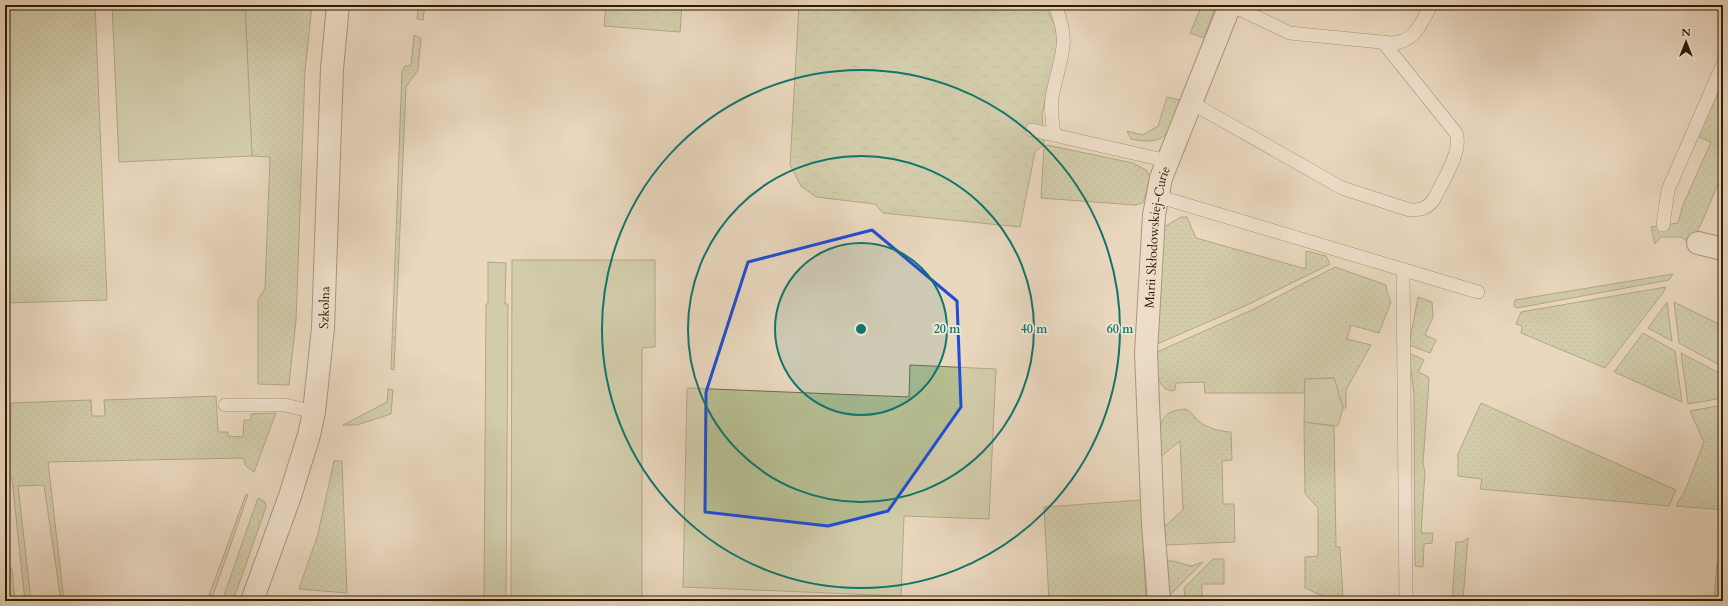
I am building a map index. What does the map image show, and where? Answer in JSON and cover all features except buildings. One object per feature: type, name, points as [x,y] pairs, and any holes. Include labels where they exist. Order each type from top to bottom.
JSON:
[{"type":"street","name":"Szkolna","points":[[252,601],[290,496],[309,435],[314,412],[323,328],[332,69],[338,5]]},
{"type":"street","name":"Marii Skłodowskiej-Curie","points":[[1159,601],[1152,500],[1146,333],[1154,215],[1157,196],[1168,161],[1230,5]]},
{"type":"street","points":[[1698,243],[1723,249]]},
{"type":"lane","points":[[1054,135],[1052,97],[1064,43],[1063,24],[1055,5]]},
{"type":"lane","points":[[1230,5],[1290,33],[1398,43],[1412,36],[1431,5]]},
{"type":"lane","points":[[1192,103],[1342,188],[1410,210],[1421,210],[1430,205],[1434,199],[1457,150],[1458,139],[1456,133],[1383,42]]},
{"type":"lane","points":[[1663,225],[1668,190],[1723,64]]},
{"type":"lane","points":[[1032,130],[1168,161]]},
{"type":"lane","points":[[1157,196],[1478,292]]},
{"type":"lane","points":[[1403,269],[1406,601]]},
{"type":"lane","points":[[225,405],[285,405],[314,412]]},
{"type":"highlighted area","points":[[872,230],[957,301],[961,407],[888,511],[828,526],[705,512],[706,392],[748,262]]},
{"type":"green space","points":[[5,5],[95,5],[107,300],[5,303]]},
{"type":"green space","points":[[112,5],[245,5],[252,156],[119,162]]},
{"type":"green space","points":[[245,5],[312,5],[305,71],[296,320],[289,385],[258,384],[258,300],[265,288],[270,157],[252,156]]},
{"type":"green space","points":[[419,5],[425,5],[423,20],[417,19]]},
{"type":"green space","points":[[606,5],[682,5],[680,32],[604,26]]},
{"type":"green space","points":[[799,5],[1045,5],[1055,26],[1058,44],[1042,114],[1044,145],[1035,152],[1020,227],[883,213],[875,204],[816,197],[801,186],[790,165]]},
{"type":"green space","points":[[1202,5],[1216,5],[1204,38],[1190,33]]},
{"type":"green space","points":[[414,35],[421,38],[418,70],[406,87],[394,370],[391,369],[402,71],[405,66],[411,65]]},
{"type":"green space","points":[[1723,79],[1723,173],[1701,224],[1690,243],[1681,237],[1661,237],[1655,244],[1651,227],[1678,223],[1683,205],[1711,142],[1697,136]]},
{"type":"green space","points":[[1167,97],[1180,100],[1170,128],[1166,134],[1161,138],[1154,140],[1144,141],[1131,139],[1127,131],[1143,135],[1158,126]]},
{"type":"green space","points":[[1047,145],[1133,163],[1146,170],[1150,177],[1143,203],[1135,205],[1041,198],[1044,146]]},
{"type":"green space","points":[[1181,217],[1187,217],[1196,238],[1306,269],[1306,251],[1326,256],[1330,264],[1247,305],[1157,344],[1164,227]]},
{"type":"green space","points":[[512,260],[655,260],[655,347],[642,348],[642,601],[511,601]]},
{"type":"green space","points":[[488,262],[506,263],[505,304],[508,304],[506,601],[484,601],[486,304],[488,304]]},
{"type":"green space","points":[[1335,267],[1386,285],[1391,302],[1379,333],[1351,325],[1347,339],[1371,345],[1346,390],[1346,408],[1343,408],[1334,378],[1305,379],[1304,393],[1205,393],[1204,382],[1176,383],[1175,390],[1172,391],[1166,389],[1159,381],[1157,352],[1252,310]]},
{"type":"green space","points":[[1673,274],[1669,280],[1517,308],[1514,306],[1515,300]]},
{"type":"green space","points":[[1666,287],[1605,368],[1521,333],[1522,326],[1516,324],[1521,312]]},
{"type":"green space","points":[[1418,297],[1432,302],[1433,317],[1425,335],[1436,340],[1430,353],[1409,345]]},
{"type":"green space","points":[[1667,302],[1672,341],[1648,328]]},
{"type":"green space","points":[[1674,302],[1723,326],[1723,367],[1679,343]]},
{"type":"green space","points":[[1643,333],[1675,351],[1682,402],[1614,372]]},
{"type":"green space","points":[[1409,353],[1424,360],[1418,372],[1429,377],[1423,463],[1425,472],[1421,533],[1433,533],[1432,543],[1424,544],[1423,567],[1415,566],[1414,395]]},
{"type":"green space","points":[[1681,353],[1723,375],[1723,398],[1688,404]]},
{"type":"green space","points":[[910,365],[996,369],[989,519],[904,516],[901,596],[683,587],[687,388],[909,397]]},
{"type":"green space","points":[[1334,378],[1343,408],[1338,426],[1304,422],[1305,379]]},
{"type":"green space","points":[[388,389],[393,390],[391,414],[357,425],[343,425],[387,402]]},
{"type":"green space","points":[[216,396],[218,432],[228,432],[228,436],[243,437],[244,420],[251,420],[251,414],[276,413],[254,472],[246,466],[243,458],[48,462],[64,601],[61,601],[44,485],[18,486],[31,601],[25,601],[12,479],[6,464],[10,463],[11,403],[91,400],[92,416],[105,416],[104,400]]},
{"type":"green space","points":[[1481,403],[1676,490],[1669,506],[1480,489],[1482,479],[1458,476],[1458,454]]},
{"type":"green space","points":[[1723,405],[1723,510],[1676,506],[1684,493],[1704,442],[1690,411]]},
{"type":"green space","points":[[1185,409],[1203,424],[1211,428],[1231,432],[1232,460],[1222,461],[1223,504],[1234,504],[1235,542],[1166,545],[1164,527],[1183,510],[1180,441],[1160,457],[1159,432],[1163,419],[1168,414]]},
{"type":"green space","points":[[1304,422],[1334,426],[1336,547],[1340,547],[1343,598],[1329,599],[1305,588],[1305,557],[1318,556],[1318,508],[1305,494]]},
{"type":"green space","points":[[334,461],[342,461],[347,593],[299,589],[318,534]]},
{"type":"green space","points":[[246,494],[248,495],[211,601],[207,601]]},
{"type":"green space","points":[[258,498],[265,502],[266,507],[233,601],[222,601]]},
{"type":"green space","points":[[1141,500],[1146,601],[1049,601],[1044,507]]},
{"type":"green space","points":[[1468,538],[1463,600],[1472,601],[1452,601],[1456,542],[1462,542]]},
{"type":"green space","points":[[1213,559],[1224,559],[1224,584],[1202,584],[1202,601],[1185,601],[1184,588]]},
{"type":"green space","points":[[1165,561],[1173,561],[1191,566],[1203,562],[1167,598]]},
{"type":"green space","points":[[1717,562],[1723,567],[1723,601],[1714,601]]},
{"type":"green space","points":[[12,569],[15,601],[5,601],[5,570]]}]
